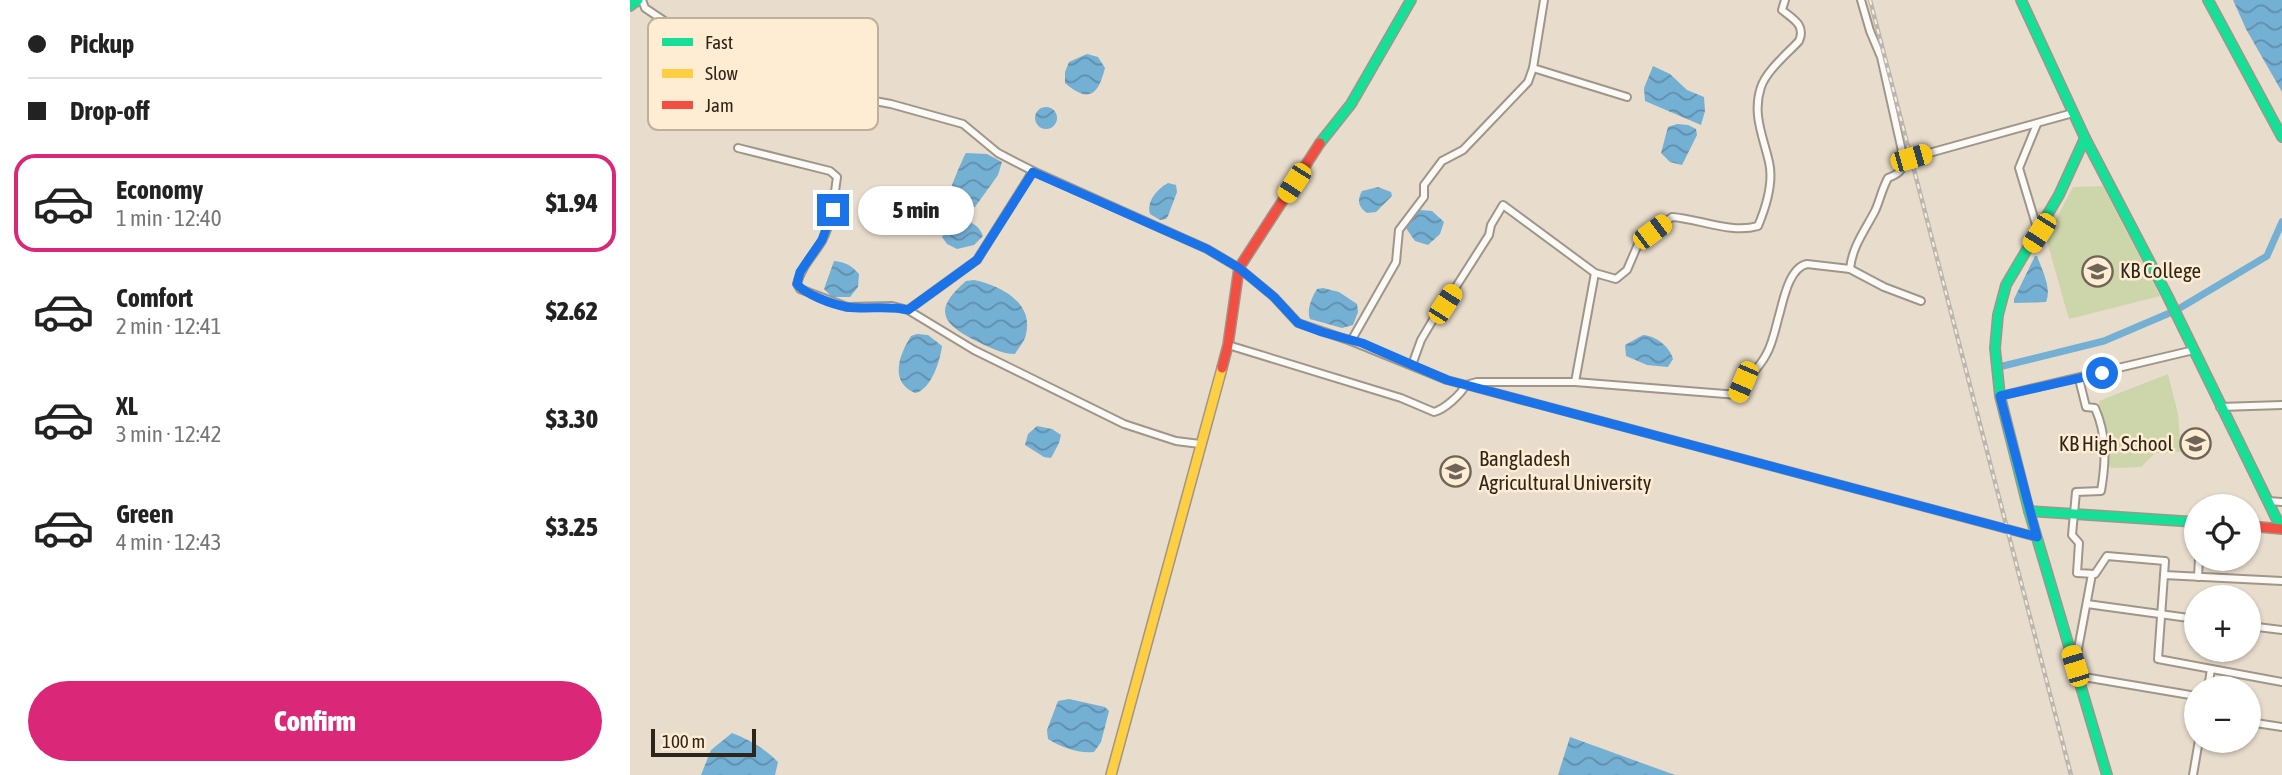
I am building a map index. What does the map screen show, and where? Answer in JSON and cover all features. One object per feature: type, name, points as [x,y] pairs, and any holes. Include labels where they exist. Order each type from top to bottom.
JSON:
[{"type":"main road","points":[[630,6],[640,0]]},
{"type":"main road","points":[[1111,775],[1228,345],[1239,268],[1321,141],[1351,104],[1411,0]]},
{"type":"main road","points":[[2021,0],[2085,138],[2167,295],[2282,528]]},
{"type":"main road","points":[[2208,0],[2282,137]]},
{"type":"main road","points":[[2085,138],[2039,233],[2007,285],[1998,315],[1994,348],[2000,396],[2029,511],[2107,775]]},
{"type":"main road","points":[[2029,511],[2184,521]]},
{"type":"main road","points":[[2261,527],[2282,528]]},
{"type":"street","points":[[640,0],[645,8],[660,18]]},
{"type":"street","points":[[1351,341],[1377,293],[1391,275],[1396,262],[1399,230],[1424,197],[1424,185],[1442,161],[1463,150],[1528,82],[1533,68],[1544,0]]},
{"type":"street","points":[[1412,365],[1427,329],[1489,235],[1491,225],[1503,205],[1595,273],[1616,279],[1627,270],[1639,242],[1672,217],[1691,218],[1744,231],[1758,226],[1767,201],[1770,177],[1769,164],[1758,128],[1757,104],[1762,85],[1802,34],[1798,24],[1782,10],[1785,0]]},
{"type":"street","points":[[1850,269],[1851,258],[1885,184],[1888,178],[1899,174],[1904,160],[1881,57],[1861,0]]},
{"type":"street","points":[[1533,68],[1627,97]]},
{"type":"street","points":[[878,102],[963,124],[998,153],[1033,172],[1196,244],[1239,268],[1274,297],[1298,323],[1466,385],[2037,537]]},
{"type":"street","points":[[1904,160],[2073,113]]},
{"type":"street","points":[[2037,124],[2019,168],[2039,233]]},
{"type":"street","points":[[738,148],[830,171],[837,177],[833,210],[822,240],[800,272],[797,284],[800,289],[847,307],[892,306],[908,310],[974,350],[1124,424],[1177,441],[1200,444]]},
{"type":"street","points":[[908,310],[977,260],[1033,172]]},
{"type":"street","points":[[1228,345],[1401,398],[1434,412],[1461,393],[1466,385],[1477,382],[1575,382],[1738,395],[1743,382],[1766,356],[1790,282],[1800,265],[1850,269],[1884,287],[1921,301]]},
{"type":"street","points":[[1575,382],[1595,273]]},
{"type":"street","points":[[2000,396],[2194,350]]},
{"type":"street","points":[[2079,379],[2086,407],[2093,407],[2098,414],[2104,436],[2105,466],[2101,491],[2077,492],[2072,535],[2079,543],[2077,573],[2095,574],[2107,556],[2165,561],[2158,659],[2282,682]]},
{"type":"street","points":[[2220,407],[2282,405]]},
{"type":"street","points":[[2268,501],[2282,502]]},
{"type":"street","points":[[2198,571],[2198,577]]},
{"type":"street","points":[[2092,574],[2076,671],[2184,694]]},
{"type":"street","points":[[2164,575],[2282,581]]},
{"type":"street","points":[[2087,604],[2184,617]]},
{"type":"street","points":[[2261,627],[2282,630]]},
{"type":"street","points":[[2210,676],[2211,669]]},
{"type":"street","points":[[2261,724],[2282,727]]},
{"type":"street","points":[[2193,775],[2197,753]]},
{"type":"green space","points":[[2103,186],[2160,296],[2069,319],[2046,238],[2073,187]]},
{"type":"green space","points":[[2168,374],[2178,414],[2181,452],[2155,453],[2141,467],[2111,468],[2107,464],[2108,445],[2099,401]]},
{"type":"water","points":[[2233,0],[2282,0],[2282,92],[2246,29]]},
{"type":"water","points":[[1087,54],[1098,57],[1105,68],[1099,85],[1091,94],[1080,93],[1065,83],[1069,62]]},
{"type":"water","points":[[1653,66],[1670,74],[1687,90],[1704,97],[1705,111],[1701,125],[1645,101],[1644,88]]},
{"type":"water","points":[[1046,107],[1054,110],[1057,118],[1054,126],[1046,129],[1038,126],[1035,118],[1038,110]]},
{"type":"water","points":[[1677,124],[1696,129],[1697,135],[1682,165],[1670,162],[1661,153],[1668,127]]},
{"type":"water","points":[[966,153],[987,154],[1002,162],[998,175],[975,207],[950,203],[947,200]]},
{"type":"water","points":[[1168,183],[1176,185],[1177,192],[1168,216],[1160,220],[1150,214],[1149,209],[1156,192]]},
{"type":"water","points":[[1378,187],[1391,192],[1392,196],[1376,212],[1367,213],[1360,206],[1360,194]]},
{"type":"water","points":[[1420,210],[1432,211],[1444,222],[1440,234],[1428,245],[1415,241],[1406,228]]},
{"type":"water","points":[[959,219],[974,224],[983,236],[974,245],[957,249],[947,244],[942,237],[948,225]]},
{"type":"water","points":[[2035,256],[2047,285],[2046,302],[2014,303],[2014,299]]},
{"type":"water","points":[[834,261],[848,264],[859,274],[858,287],[850,297],[832,297],[824,289]]},
{"type":"water","points":[[974,280],[1004,291],[1020,304],[1025,313],[1025,337],[1015,354],[999,351],[974,340],[948,321],[945,314],[949,299],[966,281]]},
{"type":"water","points":[[1317,289],[1339,292],[1357,304],[1358,312],[1353,325],[1342,328],[1310,319],[1312,300]]},
{"type":"water","points":[[928,335],[942,346],[930,381],[921,391],[915,393],[902,382],[899,368],[907,343],[911,336]]},
{"type":"water","points":[[1643,335],[1665,346],[1673,359],[1668,367],[1647,365],[1626,356],[1625,345]]},
{"type":"water","points":[[1037,426],[1052,429],[1061,435],[1051,458],[1044,457],[1025,445],[1028,434]]},
{"type":"water","points":[[1069,699],[1105,707],[1109,711],[1101,742],[1094,752],[1070,749],[1048,739],[1047,730],[1058,701]]},
{"type":"water","points":[[732,733],[773,757],[778,762],[775,775],[701,775],[711,750]]},
{"type":"water","points":[[1570,737],[1675,775],[1558,775]]},
{"type":"waterway","points":[[2180,308],[2267,256],[2282,222]]},
{"type":"waterway","points":[[2003,366],[2104,341],[2172,312]]},
{"type":"railway","points":[[1870,0],[2071,775]]},
{"type":"traffic: fast","points":[[630,6],[638,0]]},
{"type":"traffic: fast","points":[[1320,143],[1351,104],[1411,0]]},
{"type":"traffic: fast","points":[[2021,0],[2085,138],[2167,295],[2281,528]]},
{"type":"traffic: fast","points":[[2208,0],[2282,137]]},
{"type":"traffic: fast","points":[[2085,138],[2059,195],[2006,285],[1998,315],[1995,348],[2000,396],[2029,511],[2107,775]]},
{"type":"traffic: fast","points":[[2029,511],[2184,521]]},
{"type":"traffic: slow","points":[[1111,775],[1222,368]]},
{"type":"traffic: jam","points":[[1222,368],[1239,268],[1320,143]]},
{"type":"traffic: jam","points":[[2261,527],[2282,529]]},
{"type":"place","name":"KB College","points":[[2097,271]]},
{"type":"place","name":"KB High School","points":[[2196,444]]},
{"type":"place","name":"Bangladesh Agricultural University","points":[[1456,471]]},
{"type":"route","points":[[833,210],[822,240],[800,272],[797,284],[808,294],[847,307],[892,306],[908,310],[977,260],[1033,172],[1138,216],[1207,249],[1239,268],[1274,297],[1298,323],[1362,343],[1447,380],[2037,537],[2000,396],[2102,373]]}]
